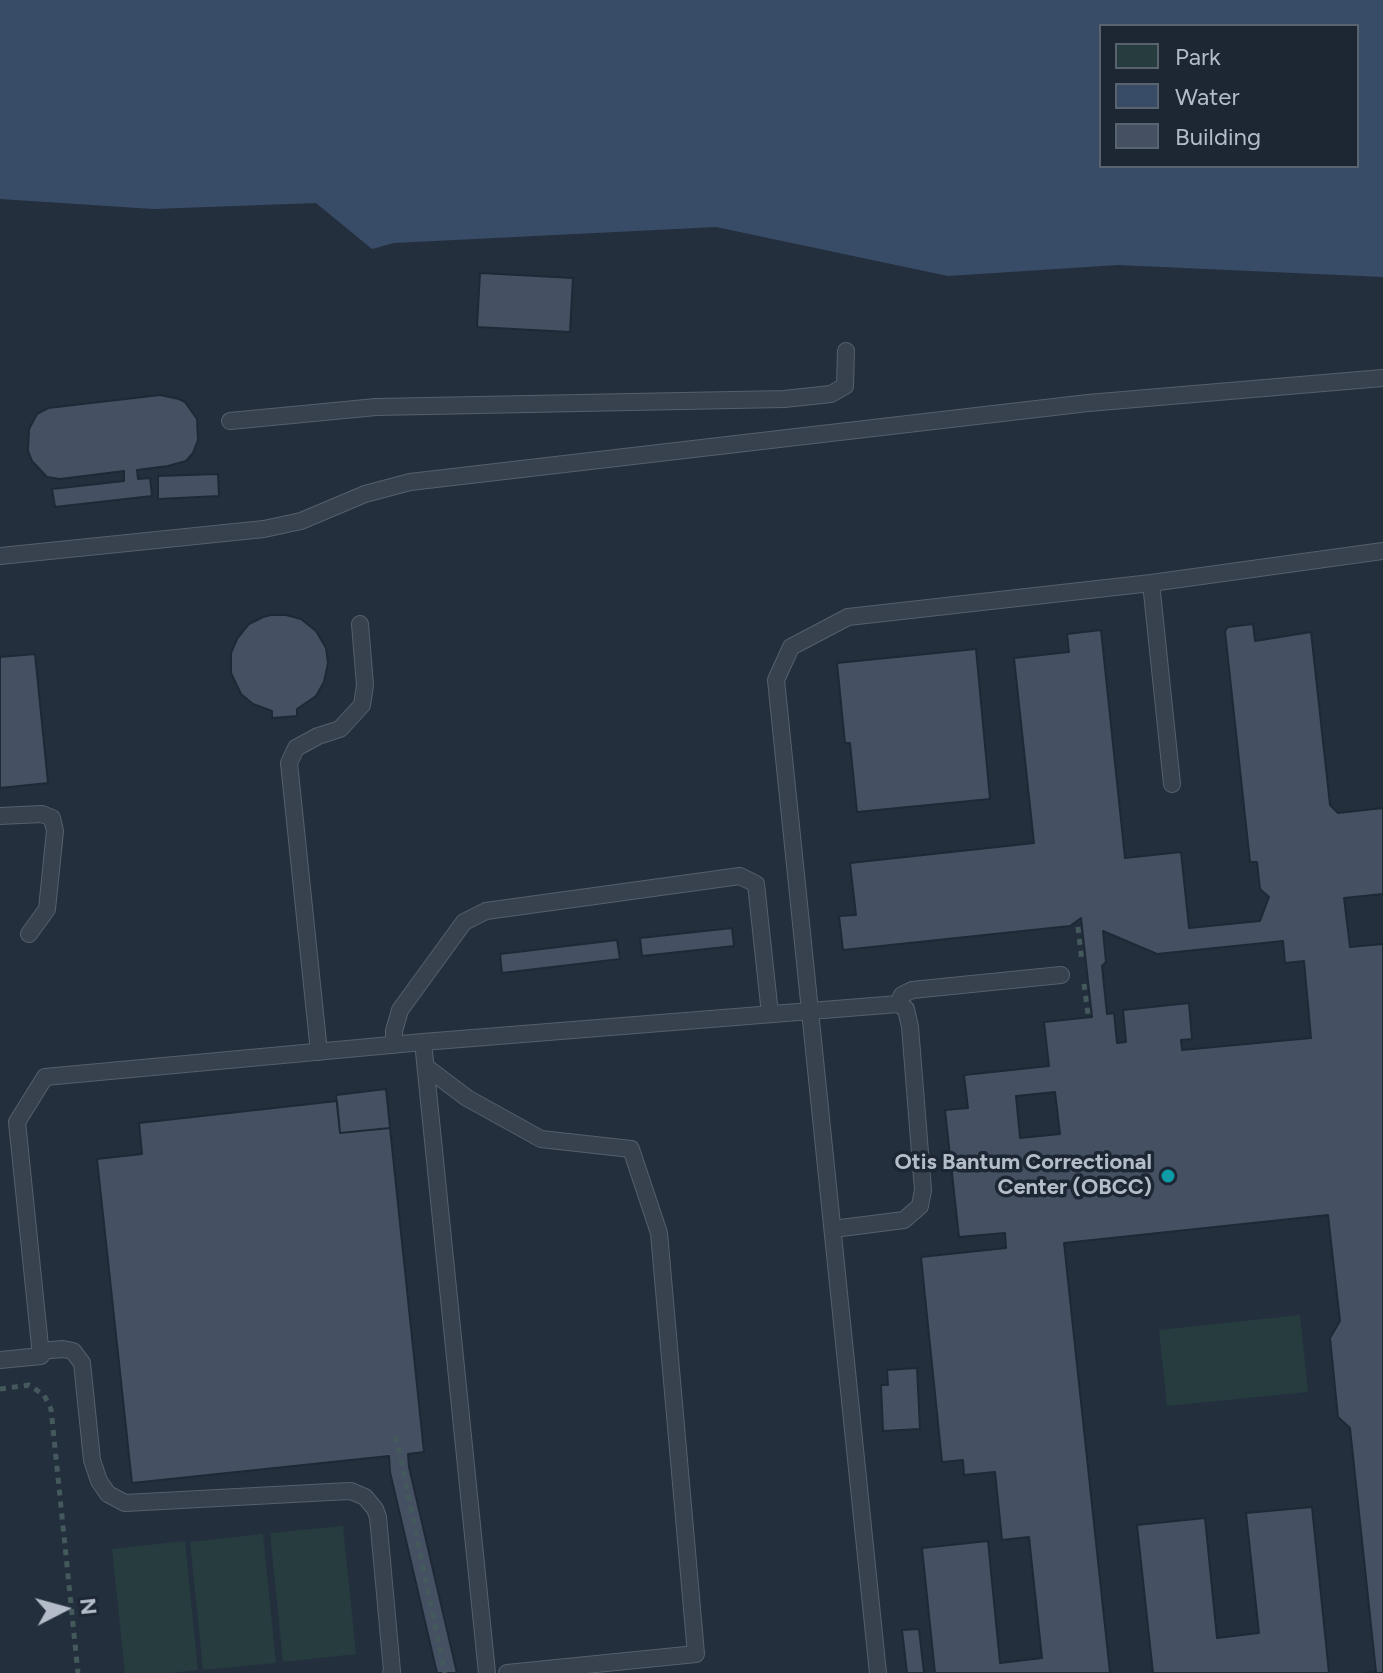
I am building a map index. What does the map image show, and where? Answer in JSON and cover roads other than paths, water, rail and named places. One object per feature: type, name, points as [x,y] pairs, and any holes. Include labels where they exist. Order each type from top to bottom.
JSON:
[{"type":"lane","points":[[230,421],[376,407],[784,399],[831,394],[845,386],[846,351]]},
{"type":"lane","points":[[0,556],[264,529],[301,521],[365,494],[410,482],[1088,403],[1383,378]]},
{"type":"lane","points":[[878,1673],[776,680],[791,647],[848,617],[1151,583],[1383,551]]},
{"type":"lane","points":[[1151,583],[1172,784]]},
{"type":"lane","points":[[319,1052],[289,763],[296,748],[340,729],[362,705],[365,685],[360,624]]},
{"type":"lane","points":[[0,816],[42,814],[52,818],[55,831],[47,909],[29,934]]},
{"type":"lane","points":[[394,1045],[400,1010],[464,922],[486,911],[740,876],[756,884],[770,1014]]},
{"type":"lane","points":[[898,1004],[902,995],[912,990],[1061,975]]},
{"type":"lane","points":[[0,1360],[41,1356],[17,1122],[45,1077],[423,1042],[898,1004],[906,1009],[910,1027],[923,1190],[920,1206],[904,1220],[833,1229]]},
{"type":"lane","points":[[423,1042],[487,1673]]},
{"type":"lane","points":[[426,1067],[467,1098],[541,1139],[631,1149],[659,1233],[696,1654],[507,1673]]},
{"type":"lane","points":[[40,1351],[73,1351],[82,1363],[95,1470],[108,1494],[125,1503],[351,1491],[365,1497],[378,1517],[391,1673]]},
{"type":"water","points":[[0,0],[1383,0],[1383,277],[1118,265],[948,276],[716,227],[394,243],[372,249],[316,203],[153,209],[0,199]]},
{"type":"place","name":"Otis Bantum Correctional Center (OBCC)","points":[[1168,1176]]}]
